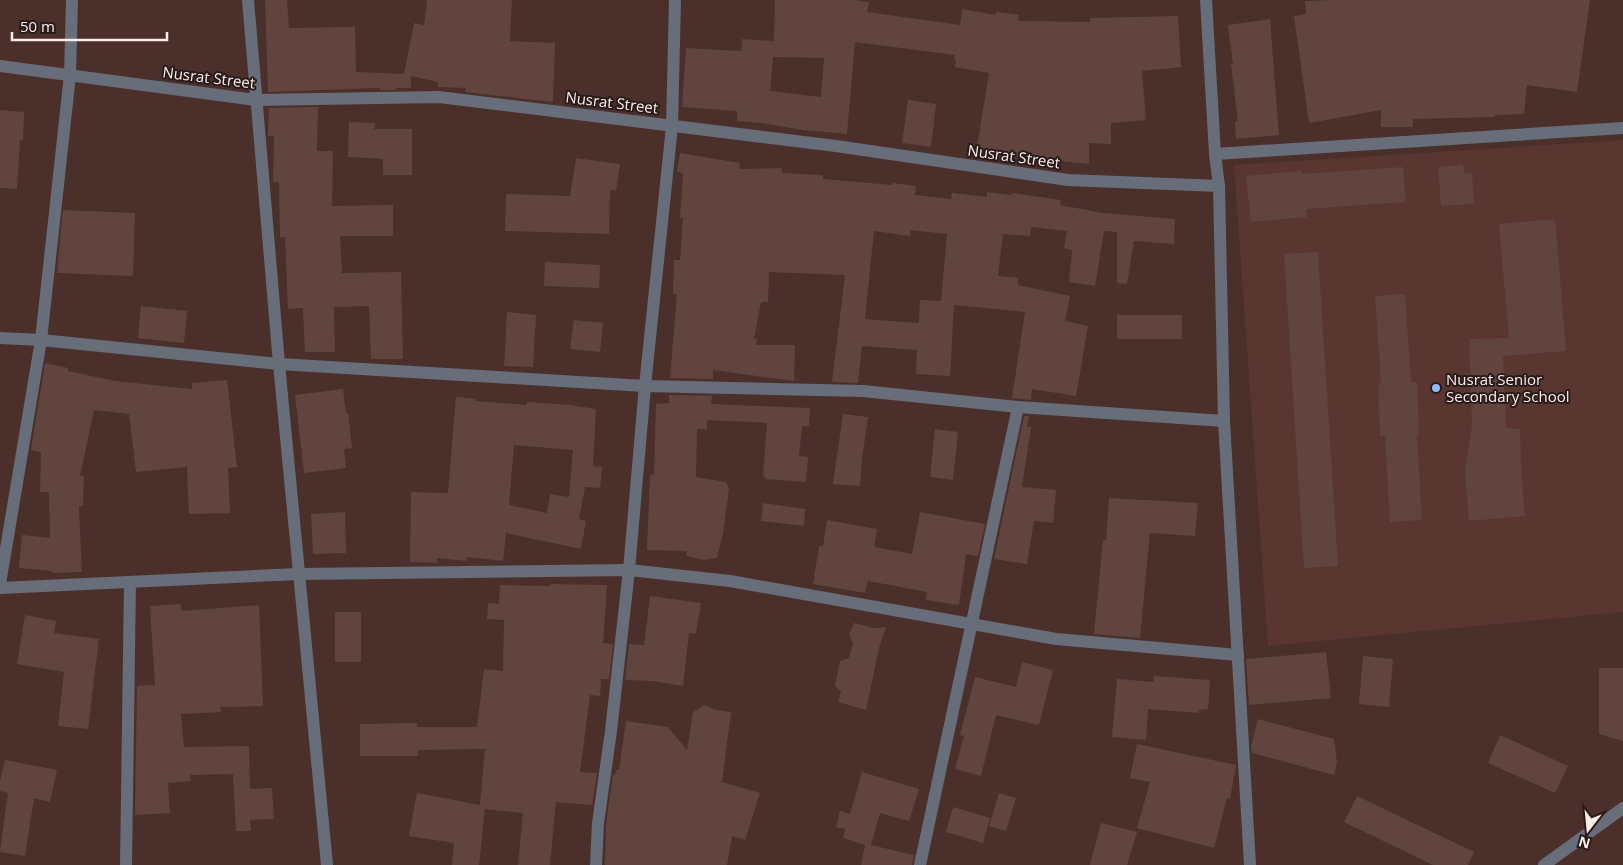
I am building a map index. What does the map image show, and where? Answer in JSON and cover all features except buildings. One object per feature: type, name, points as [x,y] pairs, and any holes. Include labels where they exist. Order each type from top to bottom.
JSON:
[{"type":"street","points":[[0,584],[41,340],[70,75],[72,0]]},
{"type":"street","points":[[248,0],[279,364],[327,865]]},
{"type":"street","points":[[596,865],[598,823],[611,731],[629,570],[645,386],[672,126],[675,0]]},
{"type":"street","points":[[1206,0],[1215,154],[1219,186],[1224,422],[1250,865]]},
{"type":"street","name":"Nusrat Street","points":[[0,66],[256,100],[439,97],[836,146],[1068,180],[1219,186]]},
{"type":"street","points":[[1215,154],[1623,128]]},
{"type":"street","points":[[0,338],[41,340],[279,364],[645,386],[863,391],[1018,407],[1224,422]]},
{"type":"street","points":[[920,865],[1018,407]]},
{"type":"street","points":[[0,588],[299,574],[629,570],[730,581],[1056,639],[1238,655]]},
{"type":"street","points":[[126,865],[130,582]]},
{"type":"street","points":[[1544,865],[1623,808]]},
{"type":"shaded area","name":"Nusrat Senior Secondary School","points":[[1623,140],[1623,612],[1268,646],[1234,165]]},
{"type":"place","name":"Nusrat Senior Secondary School","points":[[1436,388]]}]
